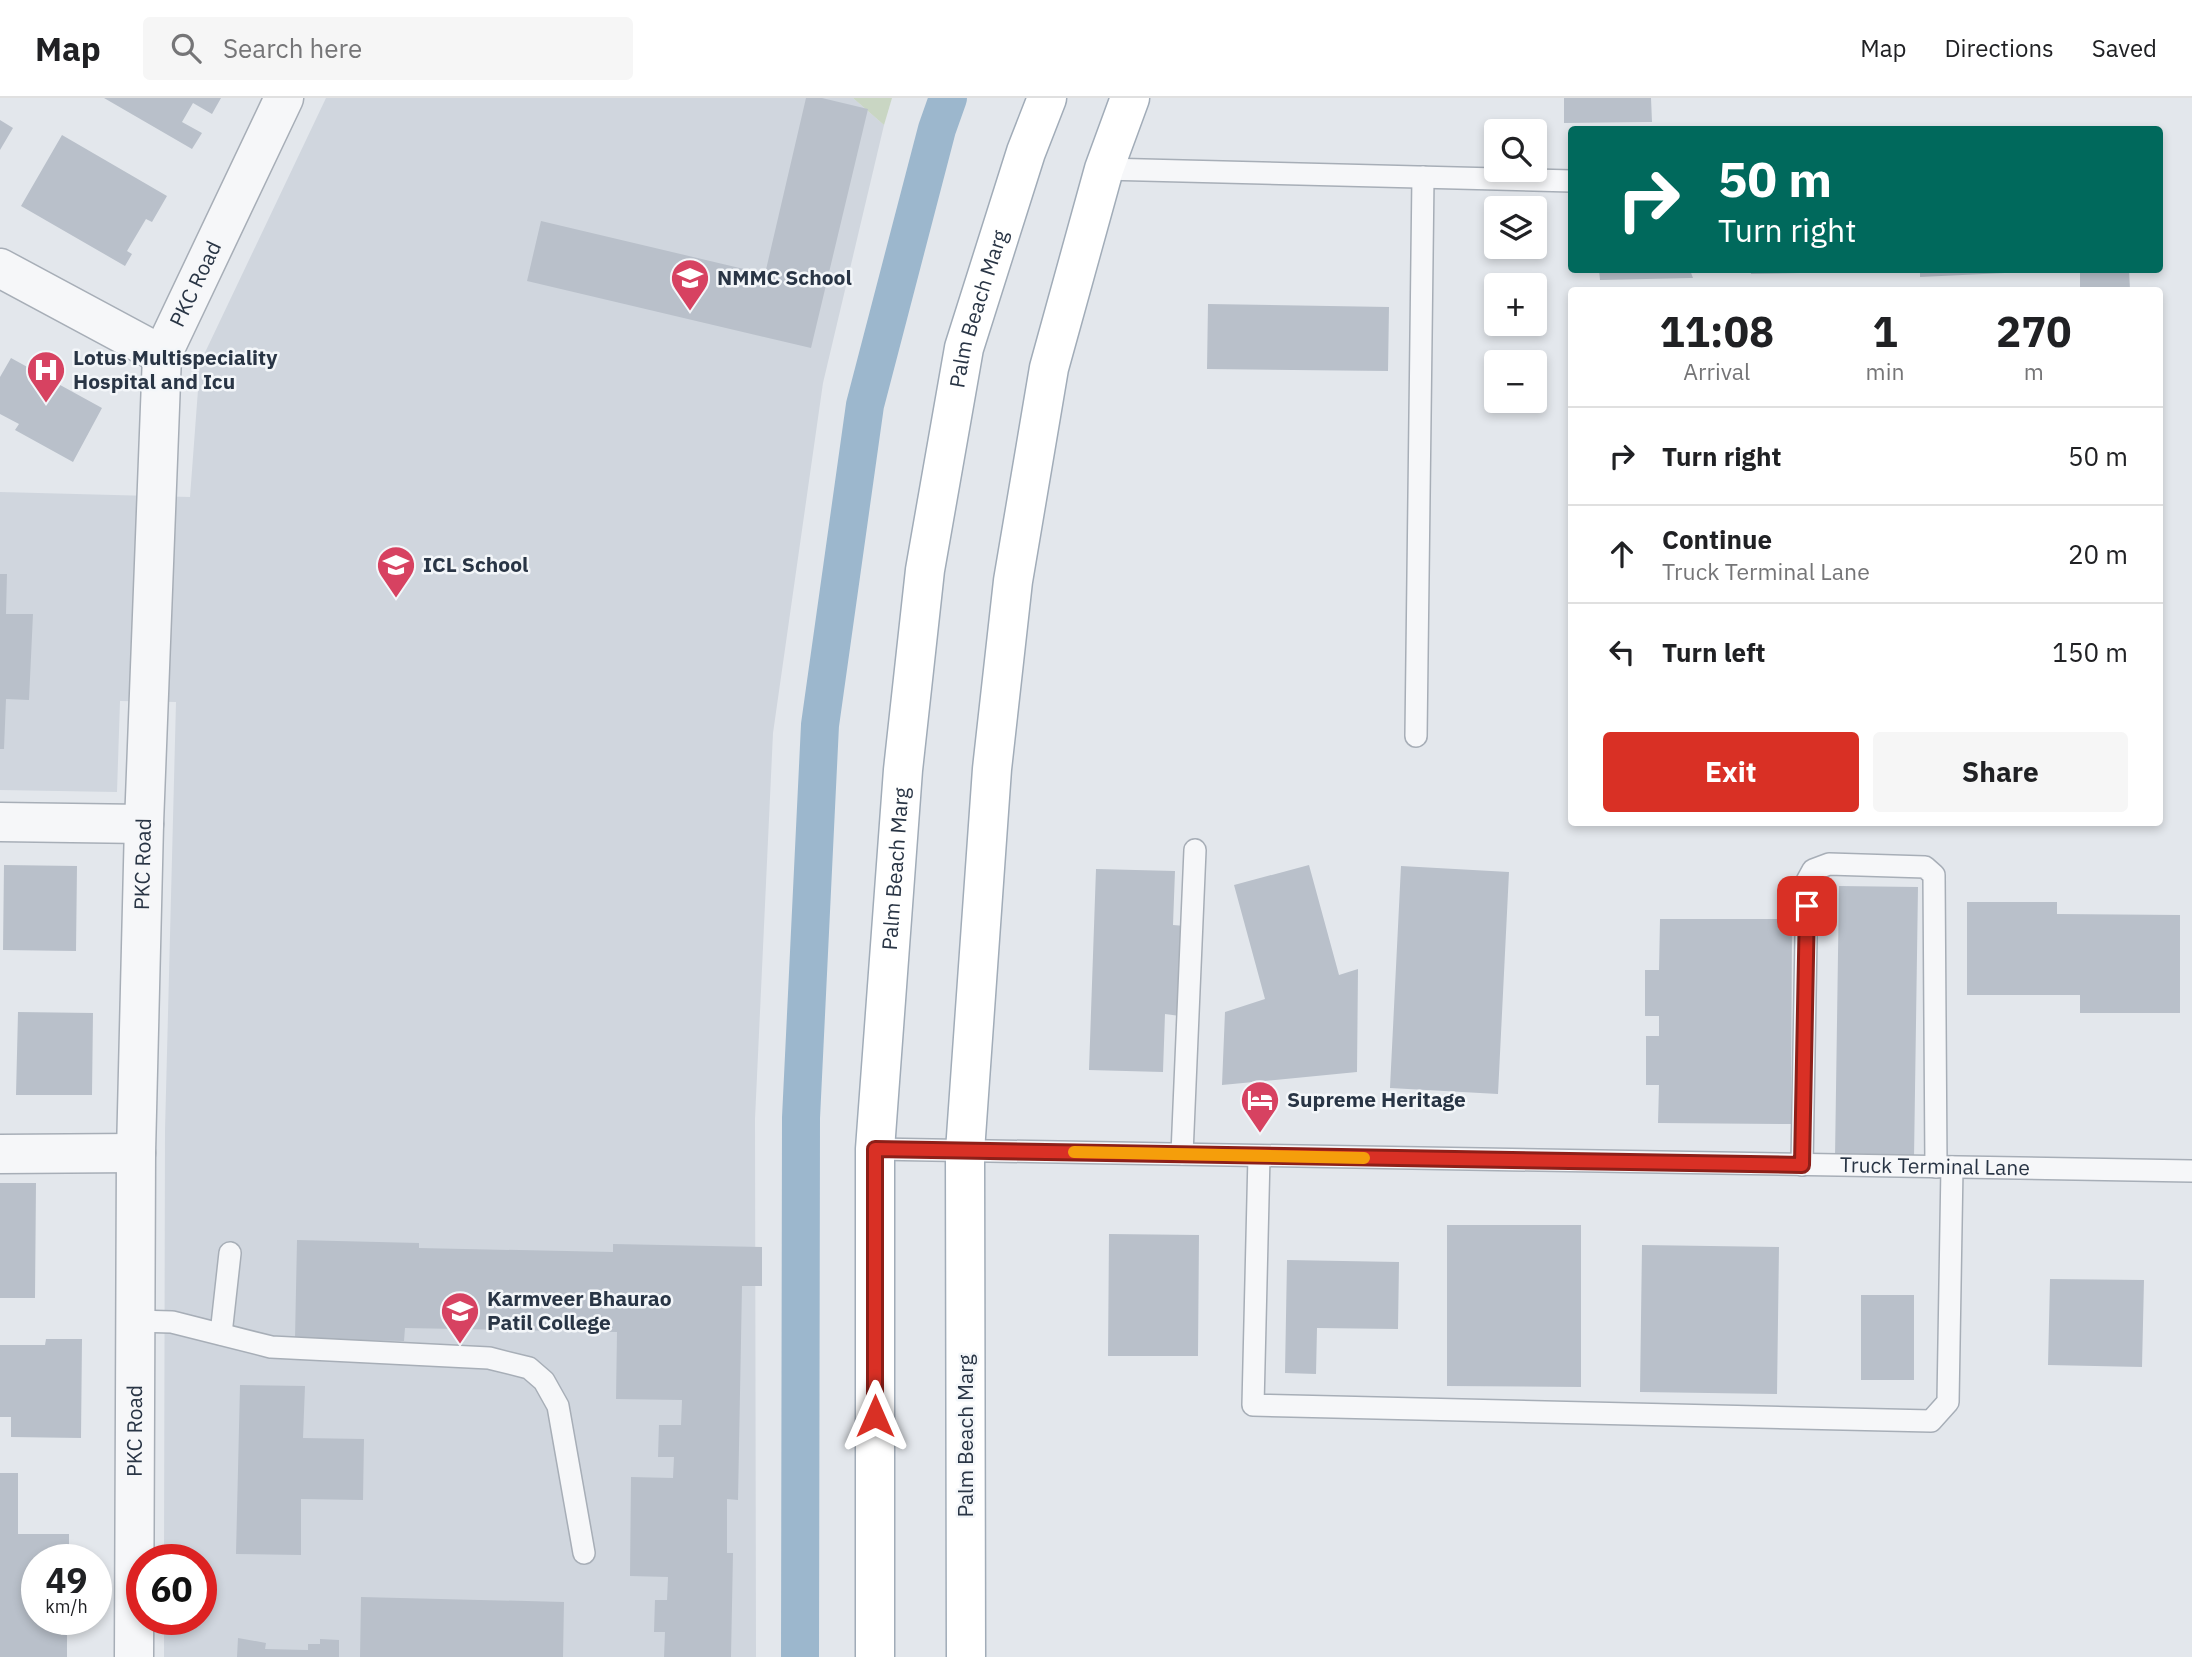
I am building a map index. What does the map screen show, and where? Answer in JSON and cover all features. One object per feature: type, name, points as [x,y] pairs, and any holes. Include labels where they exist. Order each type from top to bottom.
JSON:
[{"type":"main road","name":"Palm Beach Marg","points":[[875,1657],[875,1149],[903,769],[925,570],[964,348],[1046,98]]},
{"type":"main road","name":"Palm Beach Marg","points":[[967,1657],[965,1151],[992,769],[1013,581],[1049,368],[1104,169],[1130,98]]},
{"type":"street","name":"PKC Road","points":[[134,1657],[136,1153],[144,824],[162,355],[284,98]]},
{"type":"street","points":[[0,268],[162,355]]},
{"type":"street","points":[[0,822],[144,824]]},
{"type":"street","points":[[0,1154],[136,1153]]},
{"type":"lane","points":[[1104,169],[1568,181]]},
{"type":"lane","points":[[1416,736],[1423,177]]},
{"type":"lane","points":[[1182,1154],[1195,850]]},
{"type":"lane","points":[[1259,1156],[1253,1405],[1931,1421],[1948,1402],[1944,1167],[1934,875],[1925,867],[1829,864],[1813,870],[1807,880],[1802,1165]]},
{"type":"lane","name":"Truck Terminal Lane","points":[[875,1149],[2192,1171]]},
{"type":"lane","points":[[221,1334],[230,1253]]},
{"type":"lane","points":[[135,1321],[172,1322],[271,1347],[489,1358],[529,1368],[544,1381],[558,1406],[584,1553]]},
{"type":"shaded area","points":[[326,98],[853,98],[884,125],[823,383],[773,733],[755,1119],[756,1657],[164,1657],[164,1635],[217,1635],[217,1544],[164,1544],[165,1131],[176,702],[120,701],[117,792],[0,790],[0,492],[190,497],[200,363]]},
{"type":"green space","points":[[853,98],[892,98],[884,125]]},
{"type":"building","points":[[104,98],[221,98],[212,114],[193,103],[182,122],[202,133],[192,149]]},
{"type":"building","points":[[806,98],[822,98],[868,109],[811,348],[527,281],[541,221],[765,274]]},
{"type":"building","points":[[1564,98],[1651,98],[1652,122],[1564,123]]},
{"type":"building","points":[[0,120],[13,128],[0,150]]},
{"type":"building","points":[[62,135],[167,196],[152,222],[146,219],[127,251],[132,254],[125,266],[21,206]]},
{"type":"building","points":[[1599,273],[1691,273],[1693,278],[1600,280]]},
{"type":"building","points":[[1920,273],[2005,273],[1920,277]]},
{"type":"building","points":[[2080,273],[2129,273],[2130,287],[2080,287]]},
{"type":"building","points":[[1208,304],[1389,307],[1388,371],[1207,369]]},
{"type":"building","points":[[11,358],[102,408],[73,462],[15,430],[19,424],[0,414],[0,377]]},
{"type":"building","points":[[0,574],[7,574],[6,614],[33,614],[29,700],[6,699],[4,749],[0,749]]},
{"type":"building","points":[[4,865],[77,866],[76,951],[3,950]]},
{"type":"building","points":[[1309,865],[1339,975],[1358,969],[1357,1072],[1222,1085],[1225,1012],[1265,999],[1234,885]]},
{"type":"building","points":[[1401,866],[1509,872],[1498,1094],[1390,1088]]},
{"type":"building","points":[[1096,869],[1175,871],[1173,925],[1185,926],[1180,1016],[1165,1014],[1163,1072],[1089,1070]]},
{"type":"building","points":[[1839,886],[1918,887],[1914,1159],[1835,1158]]},
{"type":"building","points":[[1967,902],[2057,902],[2057,914],[2180,915],[2180,1013],[2080,1013],[2080,995],[1967,995]]},
{"type":"building","points":[[1660,919],[1792,919],[1791,1124],[1658,1123],[1659,1085],[1646,1085],[1646,1036],[1659,1036],[1659,1016],[1645,1016],[1645,970],[1659,970]]},
{"type":"building","points":[[18,1012],[93,1013],[92,1095],[16,1095]]},
{"type":"building","points":[[0,1183],[36,1183],[35,1298],[0,1298]]},
{"type":"building","points":[[1447,1225],[1581,1225],[1581,1387],[1447,1386]]},
{"type":"building","points":[[1109,1234],[1199,1235],[1198,1356],[1108,1356]]},
{"type":"building","points":[[297,1240],[419,1243],[419,1248],[613,1252],[613,1244],[762,1247],[762,1286],[742,1286],[738,1500],[727,1499],[727,1553],[733,1553],[731,1657],[664,1657],[665,1632],[654,1632],[655,1600],[667,1600],[668,1577],[630,1576],[631,1477],[673,1478],[674,1457],[658,1457],[659,1425],[681,1425],[682,1400],[616,1399],[617,1332],[405,1328],[404,1341],[295,1339]]},
{"type":"building","points":[[1642,1245],[1779,1247],[1777,1394],[1640,1392]]},
{"type":"building","points":[[1287,1260],[1399,1262],[1398,1329],[1317,1328],[1316,1374],[1285,1373]]},
{"type":"building","points":[[2050,1279],[2144,1280],[2142,1367],[2048,1365]]},
{"type":"building","points":[[1861,1295],[1914,1295],[1914,1380],[1861,1380]]},
{"type":"building","points":[[46,1339],[82,1339],[81,1438],[11,1437],[11,1417],[0,1417],[0,1345],[45,1345]]},
{"type":"building","points":[[240,1385],[305,1386],[303,1438],[364,1439],[363,1500],[301,1499],[301,1555],[236,1554]]},
{"type":"building","points":[[0,1473],[18,1473],[18,1534],[69,1534],[69,1544],[21,1544],[21,1635],[67,1635],[67,1657],[0,1657]]},
{"type":"building","points":[[361,1597],[564,1602],[563,1657],[360,1657]]},
{"type":"building","points":[[238,1638],[266,1643],[265,1649],[308,1650],[308,1644],[320,1644],[320,1639],[339,1640],[339,1657],[237,1657]]},
{"type":"waterway","points":[[800,1657],[801,1118],[820,725],[865,405],[937,129],[948,98]]},
{"type":"slow traffic","points":[[1074,1152],[1364,1158]]},
{"type":"place","name":"NMMC School","points":[[690,312]]},
{"type":"place","name":"Lotus Multispeciality Hospital and Icu","points":[[46,404]]},
{"type":"place","name":"ICL School","points":[[396,599]]},
{"type":"place","name":"Supreme Heritage","points":[[1260,1134]]},
{"type":"place","name":"Karmveer Bhaurao Patil College","points":[[460,1345]]},
{"type":"route","points":[[875,1416],[875,1149],[1802,1165],[1807,906]]}]
